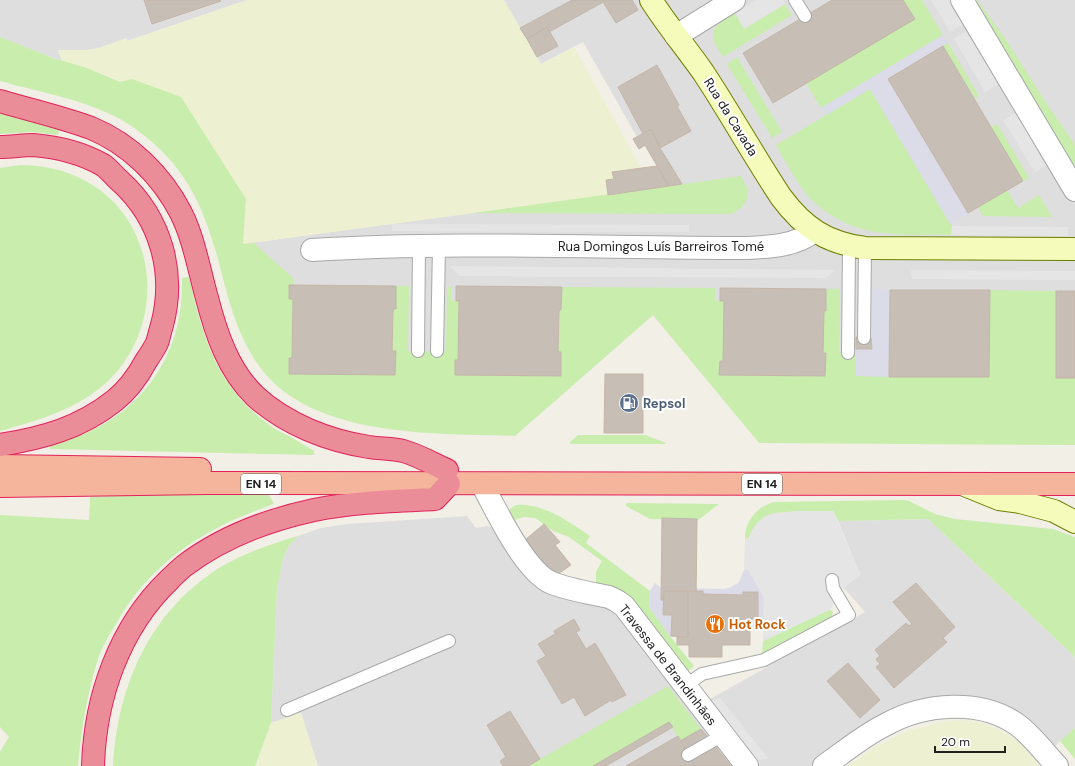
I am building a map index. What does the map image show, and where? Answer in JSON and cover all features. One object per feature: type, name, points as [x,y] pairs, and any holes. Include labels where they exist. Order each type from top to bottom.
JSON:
[{"type":"highway","points":[[0,101],[58,117],[108,136],[122,144],[138,157],[153,173],[169,192],[182,214],[194,247],[211,316],[223,349],[231,365],[242,380],[254,395],[267,407],[297,425],[327,437],[368,447],[403,451],[448,477],[435,498],[348,505],[315,510],[278,519],[242,532],[212,548],[184,566],[160,588],[139,614],[122,642],[109,674],[100,713],[93,766]]},
{"type":"highway","points":[[0,147],[32,145],[70,152],[103,166],[134,194],[154,226],[165,262],[168,285],[166,308],[157,343],[137,377],[115,400],[91,417],[62,431],[32,440],[0,446]]},
{"type":"highway","name":"EN 14","points":[[0,466],[319,470],[448,477],[482,484],[1075,484]]},
{"type":"highway","name":"EN 14","points":[[0,486],[200,484],[448,477],[1075,470]]},
{"type":"main road","name":"Rua da Cavada","points":[[651,0],[703,73],[781,198],[795,215],[814,230]]},
{"type":"main road","points":[[814,230],[826,238],[857,247],[1075,250]]},
{"type":"main road","points":[[962,484],[999,499],[1020,502],[1054,511],[1075,522]]},
{"type":"street","points":[[676,36],[734,0]]},
{"type":"street","points":[[962,0],[1075,190]]},
{"type":"street","name":"Rua Domingos Luís Barreiros Tomé","points":[[312,250],[429,246],[746,248],[786,243],[803,238],[814,230]]},
{"type":"street","name":"Travessa de Brandinhães","points":[[482,484],[527,562],[551,583],[609,597],[617,601],[631,616],[747,766]]},
{"type":"street","points":[[824,766],[873,732],[900,717],[934,709],[965,707],[994,713],[1018,725],[1057,766]]},
{"type":"lane","points":[[795,0],[805,16]]},
{"type":"lane","points":[[418,351],[429,246]]},
{"type":"lane","points":[[429,246],[437,351]]},
{"type":"lane","points":[[857,247],[864,338]]},
{"type":"lane","points":[[848,353],[857,247]]},
{"type":"lane","points":[[680,680],[764,660],[849,615],[832,588],[832,580]]},
{"type":"lane","points":[[287,710],[449,641]]},
{"type":"lane","points":[[688,755],[723,735]]},
{"type":"shaded area","points":[[0,0],[247,0],[127,41],[126,39],[99,48],[87,50],[58,50],[62,61],[0,37]]},
{"type":"shaded area","points":[[504,0],[647,0],[816,235],[1075,254],[1075,415],[734,412],[653,315],[548,407],[285,388],[243,244],[668,186],[645,146],[639,149],[633,139],[637,137],[583,42],[541,64]]},
{"type":"shaded area","points":[[653,0],[1075,0],[1075,246],[866,244],[805,220]]},
{"type":"shaded area","points":[[757,0],[783,0],[785,4],[744,29],[735,13]]},
{"type":"shaded area","points":[[931,0],[951,0],[965,23],[950,32]]},
{"type":"shaded area","points":[[969,30],[1001,83],[985,92],[954,39]]},
{"type":"shaded area","points":[[943,35],[948,43],[888,79],[968,213],[950,224],[870,89],[826,115],[821,108]]},
{"type":"shaded area","points":[[1018,112],[1049,164],[1035,172],[1003,120]]},
{"type":"shaded area","points":[[392,224],[689,225],[689,232],[392,231]]},
{"type":"shaded area","points":[[952,226],[1068,227],[1068,236],[951,235]]},
{"type":"shaded area","points":[[450,266],[836,270],[826,278],[459,276]]},
{"type":"shaded area","points":[[911,270],[1075,271],[1075,280],[912,279]]},
{"type":"shaded area","points":[[872,289],[890,290],[889,377],[856,376],[856,349],[872,349]]},
{"type":"shaded area","points":[[796,511],[833,511],[860,574],[844,588],[831,609],[763,641],[764,598],[744,570],[745,539],[749,538],[752,530],[765,516],[774,513]]},
{"type":"shaded area","points":[[467,516],[476,528],[487,526],[493,528],[526,563],[609,598],[745,766],[318,766],[301,713],[271,723],[277,588],[283,559],[288,547],[298,536],[321,528],[347,524]]},
{"type":"shaded area","points":[[928,519],[1075,657],[1075,728],[1047,753],[1027,731],[941,706],[820,766],[749,766],[701,704],[865,612],[844,588],[860,574],[838,521]]},
{"type":"shaded area","points":[[744,570],[748,570],[764,598],[763,629],[743,628],[743,619],[758,619],[758,592],[744,592],[743,595],[664,591],[663,615],[672,615],[671,638],[649,607],[650,591],[655,583],[661,588],[724,589],[738,583]]},
{"type":"shaded area","points":[[720,698],[768,758],[752,762],[705,703]]},
{"type":"green space","points":[[247,0],[504,0],[541,64],[574,47],[641,168],[613,172],[614,179],[606,180],[608,195],[243,244],[246,199],[120,82],[87,68],[62,61],[58,50],[87,50],[99,48],[126,38],[127,41]]},
{"type":"green space","points":[[903,0],[922,0],[943,35],[821,108],[806,83],[914,18]]},
{"type":"green space","points":[[971,0],[977,0],[1006,40],[1075,145],[1075,174]]},
{"type":"green space","points":[[785,4],[792,15],[723,57],[714,41],[713,36],[713,31],[720,23],[735,13],[744,29]]},
{"type":"green space","points":[[0,37],[53,58],[87,68],[120,82],[132,79],[181,97],[246,199],[243,244],[254,243],[293,278],[293,285],[289,286],[289,299],[293,299],[292,358],[289,359],[289,374],[395,351],[392,351],[393,309],[396,286],[409,286],[408,351],[446,351],[447,287],[451,287],[451,301],[459,301],[458,360],[455,360],[455,375],[560,376],[561,352],[558,352],[559,310],[561,310],[562,287],[716,288],[715,301],[724,301],[723,361],[720,361],[720,375],[825,376],[826,353],[823,353],[826,289],[840,289],[839,353],[856,353],[856,376],[989,377],[990,290],[1056,291],[1056,377],[1075,378],[1075,445],[759,443],[653,315],[515,436],[447,434],[410,431],[373,426],[338,418],[305,405],[277,386],[255,360],[237,324],[228,298],[212,239],[198,203],[180,171],[168,157],[154,143],[137,130],[122,120],[105,112],[88,105],[0,81]]},
{"type":"green space","points":[[948,43],[979,96],[975,98],[943,46]]},
{"type":"green space","points":[[737,57],[782,132],[772,138],[727,64]]},
{"type":"green space","points":[[870,89],[952,226],[951,235],[886,234],[855,227],[840,220],[825,211],[807,195],[776,145]]},
{"type":"green space","points":[[0,112],[59,130],[58,135],[33,132],[0,134]]},
{"type":"green space","points":[[997,124],[1029,178],[1023,181],[991,127]]},
{"type":"green space","points":[[20,165],[47,167],[73,175],[101,191],[123,213],[138,239],[146,267],[147,297],[141,327],[129,355],[109,380],[85,399],[72,406],[44,418],[0,431],[0,168]]},
{"type":"green space","points":[[741,176],[747,187],[747,199],[740,209],[729,214],[473,213]]},
{"type":"green space","points":[[1007,190],[1018,208],[1039,195],[1052,217],[983,216],[978,207]]},
{"type":"green space","points":[[189,277],[207,343],[226,380],[239,397],[255,413],[276,429],[314,451],[314,455],[50,449],[50,446],[84,434],[104,424],[123,411],[139,397],[164,362],[172,343],[178,322],[182,278]]},
{"type":"green space","points":[[578,435],[645,435],[666,443],[569,443]]},
{"type":"green space","points":[[142,495],[269,495],[274,504],[249,513],[226,524],[204,535],[183,549],[164,564],[146,582],[130,602],[108,637],[98,659],[85,712],[78,766],[0,766],[0,752],[9,737],[0,727],[0,515],[89,520],[90,497]]},
{"type":"green space","points":[[904,500],[935,514],[955,519],[1053,529],[1075,537],[1075,657],[928,519],[838,521],[833,511],[752,530],[749,538],[745,539],[749,521],[762,507],[774,502]]},
{"type":"green space","points":[[627,503],[719,504],[698,520],[650,519],[626,506]]},
{"type":"green space","points":[[516,505],[536,507],[555,514],[590,536],[586,543],[650,591],[649,607],[694,666],[684,674],[596,587],[596,572],[602,561],[569,537],[553,531],[535,518],[524,517],[510,521],[508,513],[510,509]]},
{"type":"green space","points":[[298,536],[288,547],[283,559],[277,588],[271,723],[255,766],[113,766],[116,736],[122,707],[130,680],[156,629],[174,607],[195,586],[219,568],[258,549]]},
{"type":"green space","points":[[829,610],[833,612],[830,618],[762,654],[763,641]]},
{"type":"green space","points":[[668,686],[701,729],[680,741],[669,722],[593,766],[528,766]]},
{"type":"green space","points":[[301,713],[318,766],[255,766],[271,723]]},
{"type":"green space","points":[[963,720],[981,723],[998,729],[1012,737],[1021,744],[1040,766],[848,766],[876,746],[907,731],[946,721]]},
{"type":"green space","points":[[1075,728],[1075,759],[1060,741]]},
{"type":"building","points":[[144,0],[220,0],[221,1],[152,24]]},
{"type":"building","points":[[572,0],[607,0],[549,32],[547,27],[527,39],[520,28]]},
{"type":"building","points":[[607,0],[632,0],[638,10],[616,23],[603,2]]},
{"type":"building","points":[[832,0],[903,0],[915,19],[773,103],[743,53]]},
{"type":"building","points":[[547,27],[558,46],[537,57],[527,39]]},
{"type":"building","points":[[943,46],[1023,181],[968,213],[888,79]]},
{"type":"building","points":[[657,65],[679,105],[677,106],[691,131],[660,148],[651,129],[643,134],[618,87]]},
{"type":"building","points":[[651,129],[660,148],[682,184],[669,186],[645,145],[639,149],[633,139]]},
{"type":"building","points":[[657,166],[669,186],[608,195],[606,180],[614,179],[612,172]]},
{"type":"building","points":[[289,285],[396,286],[396,309],[393,309],[392,351],[396,351],[395,375],[289,374],[289,358],[292,358],[293,299],[289,299]]},
{"type":"building","points":[[456,286],[562,287],[561,310],[559,310],[558,352],[561,352],[561,376],[455,375],[455,360],[458,360],[459,301],[456,301]]},
{"type":"building","points":[[720,288],[826,289],[823,353],[826,353],[825,376],[719,375],[720,361],[723,361],[724,301],[720,301]]},
{"type":"building","points":[[890,290],[990,290],[989,377],[889,377]]},
{"type":"building","points":[[1056,291],[1075,291],[1075,378],[1056,378]]},
{"type":"building","points":[[856,337],[871,338],[872,349],[856,349]]},
{"type":"building","points":[[605,374],[643,374],[643,433],[604,433]]},
{"type":"building","points":[[662,518],[697,519],[696,600],[661,600]]},
{"type":"building","points":[[544,524],[560,542],[555,545],[571,565],[558,574],[546,568],[525,540]]},
{"type":"building","points":[[916,583],[955,627],[943,638],[947,642],[894,688],[876,667],[880,664],[876,659],[880,656],[875,650],[906,623],[909,626],[912,624],[893,602]]},
{"type":"building","points":[[664,591],[688,591],[688,637],[671,636],[672,615],[663,615]]},
{"type":"building","name":"Hot Rock","points":[[688,591],[703,591],[703,594],[743,595],[743,592],[758,592],[758,619],[743,619],[743,628],[750,628],[750,645],[722,645],[722,657],[689,657],[689,645],[677,645],[677,637],[688,637]]},
{"type":"building","points":[[574,619],[580,630],[576,632],[586,649],[595,643],[626,695],[612,702],[611,700],[585,716],[574,697],[562,704],[537,661],[546,656],[538,644],[555,634],[554,631]]},
{"type":"building","points":[[848,663],[880,700],[860,718],[827,681]]},
{"type":"building","points":[[510,711],[540,759],[528,766],[503,766],[500,761],[506,757],[487,725]]},
{"type":"building","points":[[669,722],[673,727],[606,766],[593,766]]},
{"type":"building","points":[[701,729],[709,738],[686,750],[680,741]]},
{"type":"building","points":[[678,736],[695,766],[626,766]]},
{"type":"building","points":[[715,746],[731,766],[695,766],[691,760]]},
{"type":"place","name":"Repsol","points":[[629,403]]},
{"type":"place","name":"Hot Rock","points":[[715,624]]}]
